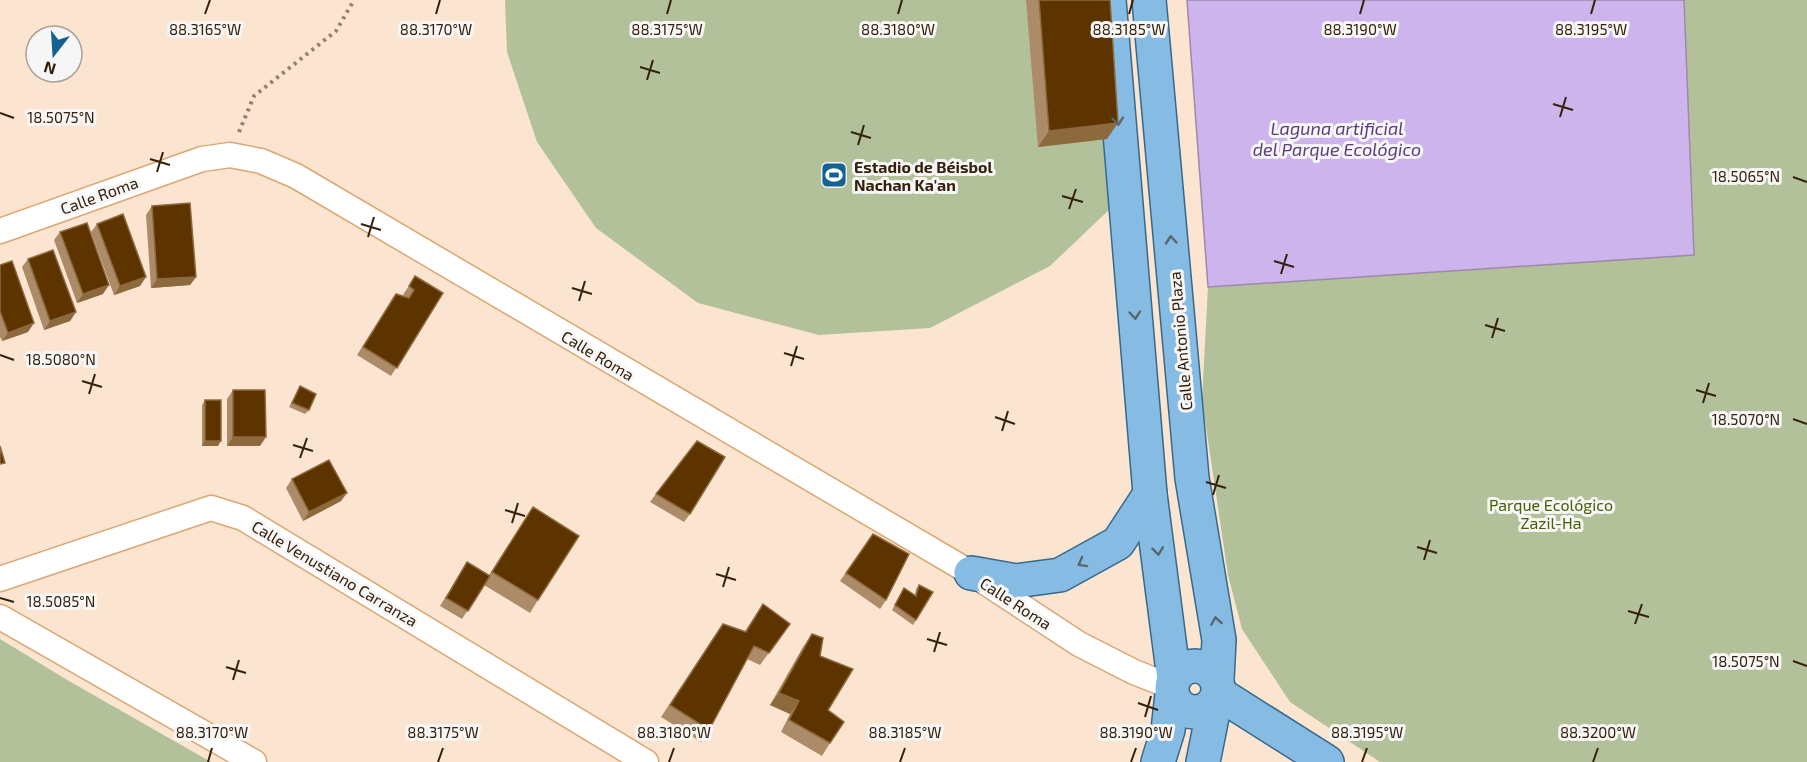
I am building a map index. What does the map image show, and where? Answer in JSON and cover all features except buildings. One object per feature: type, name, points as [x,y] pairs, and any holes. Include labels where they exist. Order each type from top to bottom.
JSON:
[{"type":"main road","points":[[1108,0],[1150,494],[1173,687],[1180,707],[1195,712],[1203,711],[1217,692],[1327,762]]},
{"type":"main road","name":"Calle Antonio Plaza","points":[[1149,0],[1192,478],[1219,640],[1217,692],[1203,762]]},
{"type":"main road","points":[[971,573],[1016,581],[1060,574],[1118,543],[1150,494]]},
{"type":"main road","points":[[1158,762],[1168,730],[1173,687]]},
{"type":"street","name":"Calle Roma","points":[[0,231],[202,159],[230,155],[261,161],[296,176],[971,573],[1079,644],[1134,672],[1173,687]]},
{"type":"street","name":"Calle Venustiano Carranza","points":[[0,579],[211,508],[243,518],[646,762]]},
{"type":"street","points":[[0,617],[254,762]]},
{"type":"path","points":[[230,155],[254,96],[336,31],[354,0]]},
{"type":"green space","name":"Estadio de Béisbol Nachan Ka'an","points":[[505,0],[1099,0],[1111,208],[1050,266],[930,328],[819,335],[698,303],[596,228],[537,142],[507,52]]},
{"type":"green space","name":"Parque Ecológico Zazil-Ha","points":[[1684,0],[1807,0],[1807,762],[1380,762],[1290,702],[1242,629],[1228,575],[1202,400],[1208,287],[1694,255]]},
{"type":"green space","points":[[0,639],[69,681],[211,762],[0,762]]},
{"type":"water","name":"Laguna artificial del Parque Ecológico","points":[[1187,0],[1684,0],[1694,255],[1208,287]]},
{"type":"place","name":"Estadio de Béisbol Nachan Ka'an","points":[[834,175]]}]
